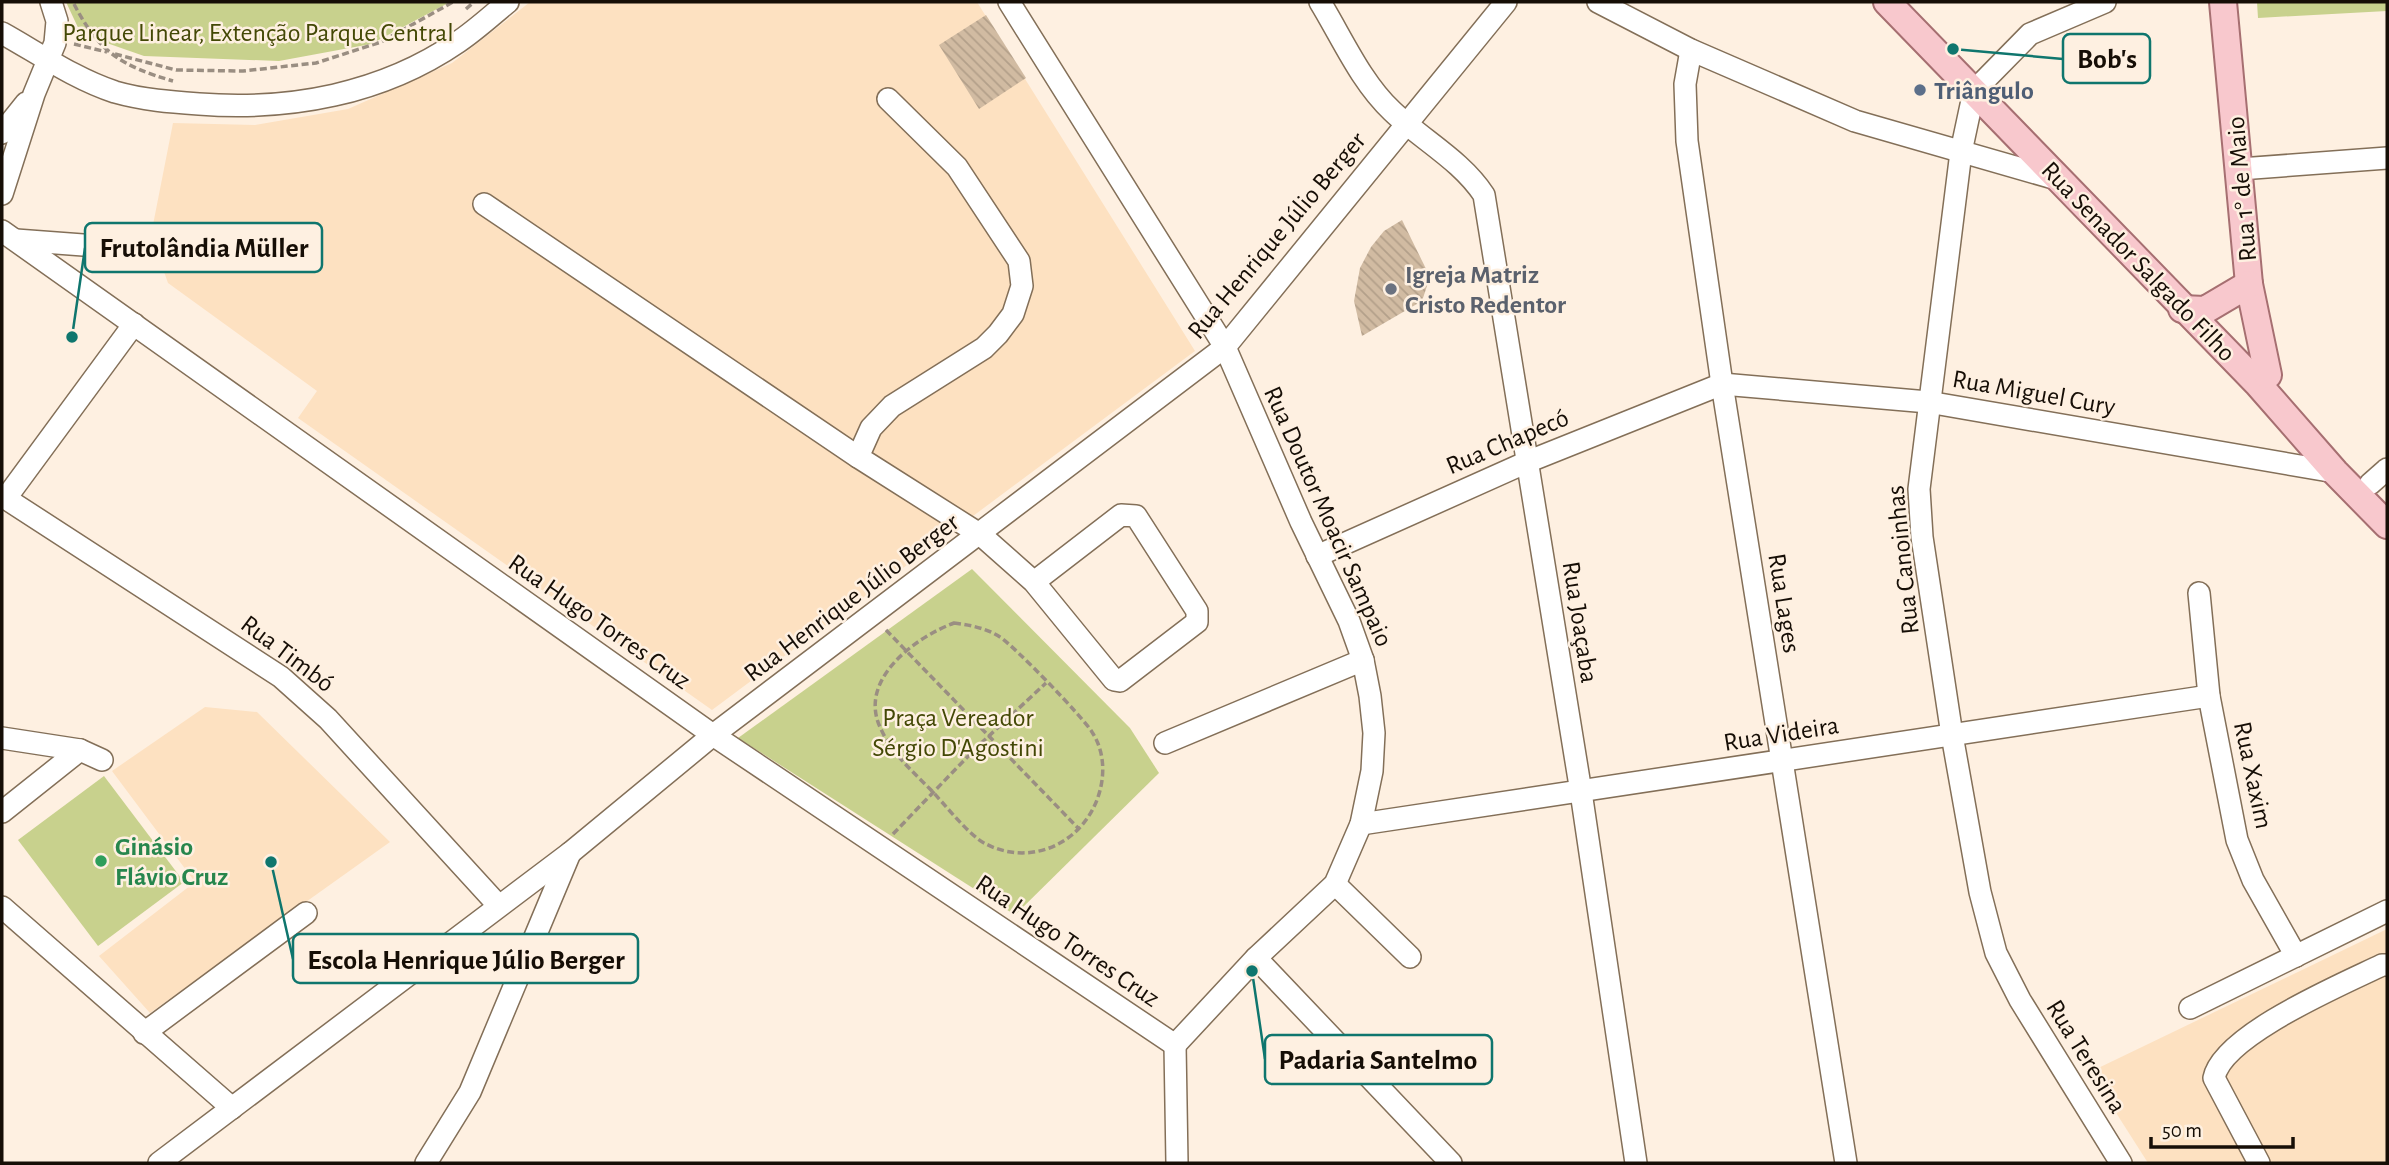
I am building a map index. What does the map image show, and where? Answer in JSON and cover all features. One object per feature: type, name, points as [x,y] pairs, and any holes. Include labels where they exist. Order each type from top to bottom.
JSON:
[{"type":"main road","name":"Rua Senador Salgado Filho","points":[[1887,2],[2182,309],[2381,485]]},
{"type":"main road","name":"Rua 1° de Maio","points":[[2222,2],[2249,284],[2263,380]]},
{"type":"main road","points":[[2182,309],[2205,310],[2230,298],[2249,284]]},
{"type":"main road","name":"Rua Senador Salgado Filho","points":[[2263,380],[2335,472],[2387,525]]},
{"type":"street","points":[[2,194],[34,94],[52,51],[57,21],[51,2]]},
{"type":"street","points":[[2,33],[52,51],[114,91],[155,101],[237,107],[318,101],[384,81],[457,43],[508,2]]},
{"type":"street","name":"Rua Doutor Moacir Sampaio","points":[[1009,2],[1225,347],[1317,556],[1349,621],[1363,660],[1374,733],[1372,771],[1362,824],[1335,884],[1256,958],[1175,1045]]},
{"type":"street","name":"Rua Joaçaba","points":[[1320,2],[1370,84],[1407,124],[1472,177],[1484,195],[1581,792],[1636,1163]]},
{"type":"street","name":"Rua Henrique Júlio Berger","points":[[159,1163],[570,853],[713,735],[981,535],[1225,347],[1506,2]]},
{"type":"street","points":[[1598,2],[1691,50],[1855,121],[2060,180]]},
{"type":"street","points":[[1974,91],[2030,34],[2105,2]]},
{"type":"street","name":"Rua Lages","points":[[1691,50],[1684,109],[1722,384],[1846,1163]]},
{"type":"street","name":"Rua Canoinhas","points":[[1974,91],[1961,152],[1928,402],[1920,466],[1920,511],[1952,735],[1980,892],[1996,953],[2007,977]]},
{"type":"street","points":[[2,133],[34,94]]},
{"type":"street","points":[[858,457],[871,428],[892,406],[984,348],[998,334],[1013,314],[1022,285],[1019,261],[964,176],[888,99]]},
{"type":"street","points":[[2240,169],[2387,158]]},
{"type":"street","points":[[484,204],[858,457],[981,535],[1034,582],[1114,680],[1120,681],[1141,668],[1197,622],[1197,611],[1191,601],[1136,516],[1128,513],[1121,515],[1034,582]]},
{"type":"street","points":[[8,235],[150,250]]},
{"type":"street","name":"Rua Hugo Torres Cruz","points":[[8,235],[713,735],[1175,1045]]},
{"type":"street","points":[[4,497],[134,324]]},
{"type":"street","name":"Rua Miguel Cury","points":[[1722,384],[1928,402],[2335,472]]},
{"type":"street","name":"Rua Chapecó","points":[[1317,556],[1527,461],[1722,384]]},
{"type":"street","name":"Rua Timbó","points":[[4,497],[281,677],[328,719],[498,905]]},
{"type":"street","name":"Rua Xaxim","points":[[2199,593],[2210,696],[2237,840],[2253,880],[2296,956]]},
{"type":"street","points":[[1166,743],[1363,660]]},
{"type":"street","name":"Rua Videira","points":[[1362,824],[2210,696]]},
{"type":"street","points":[[2,738],[80,750],[102,760]]},
{"type":"street","points":[[2,812],[80,750]]},
{"type":"street","points":[[426,1163],[475,1080],[570,853]]},
{"type":"street","points":[[1335,884],[1410,957]]},
{"type":"street","points":[[2,907],[232,1108]]},
{"type":"street","points":[[2190,1008],[2387,911]]},
{"type":"street","points":[[144,1033],[306,913]]},
{"type":"street","points":[[1256,958],[1451,1163]]},
{"type":"street","points":[[2259,1163],[2214,1078],[2222,1058],[2285,1012],[2387,965]]},
{"type":"street","name":"Rua Teresina","points":[[2007,977],[2121,1163]]},
{"type":"street","points":[[1175,1045],[1177,1163]]},
{"type":"path","points":[[72,2],[99,44],[134,70],[186,84]]},
{"type":"path","points":[[52,51],[76,44],[176,70],[243,71],[316,63],[380,42],[453,2]]},
{"type":"path","points":[[463,11],[474,2]]},
{"type":"path","points":[[954,623],[975,626],[1001,638],[1046,683],[1093,732],[1102,762],[1102,790],[1093,813],[1079,829],[1061,844],[1041,852],[1015,853],[984,844],[895,753],[878,724],[877,696],[888,668],[927,633],[954,623]]},
{"type":"path","points":[[881,626],[1079,829]]},
{"type":"path","points":[[880,847],[989,736],[1046,683]]},
{"type":"shaded area","points":[[530,2],[977,2],[1195,351],[712,710],[298,418],[317,391],[168,283],[151,235],[173,123],[255,125],[348,109],[452,63]]},
{"type":"shaded area","points":[[205,707],[257,712],[390,842],[150,1013],[99,956],[195,882],[112,771]]},
{"type":"shaded area","points":[[2387,929],[2387,1163],[2148,1163],[2090,1072]]},
{"type":"green space","name":"Parque Linear, Extenção Parque Central","points":[[66,2],[450,2],[371,44],[279,61],[144,56],[81,34]]},
{"type":"green space","points":[[2257,2],[2387,2],[2387,11],[2258,18]]},
{"type":"green space","name":"Praça Vereador Sérgio D'Agostini","points":[[972,569],[1130,728],[1159,773],[1015,915],[738,738]]},
{"type":"green space","name":"Ginásio Flávio Cruz","points":[[104,776],[184,882],[98,946],[18,840]]},
{"type":"building","points":[[986,15],[1026,78],[979,109],[939,45]]},
{"type":"building","name":"Igreja Matriz Cristo Redentor","points":[[1402,220],[1430,277],[1422,301],[1362,336],[1354,301],[1360,268],[1371,247],[1384,231]]},
{"type":"place","name":"Bob's","points":[[1953,49]]},
{"type":"place","name":"Triângulo","points":[[1920,90]]},
{"type":"place","name":"Igreja Matriz Cristo Redentor","points":[[1391,289]]},
{"type":"place","name":"Frutolândia Müller","points":[[72,337]]},
{"type":"place","name":"Ginásio Flávio Cruz","points":[[101,861]]},
{"type":"place","name":"Escola Henrique Júlio Berger","points":[[271,862]]},
{"type":"place","name":"Padaria Santelmo","points":[[1252,971]]}]
